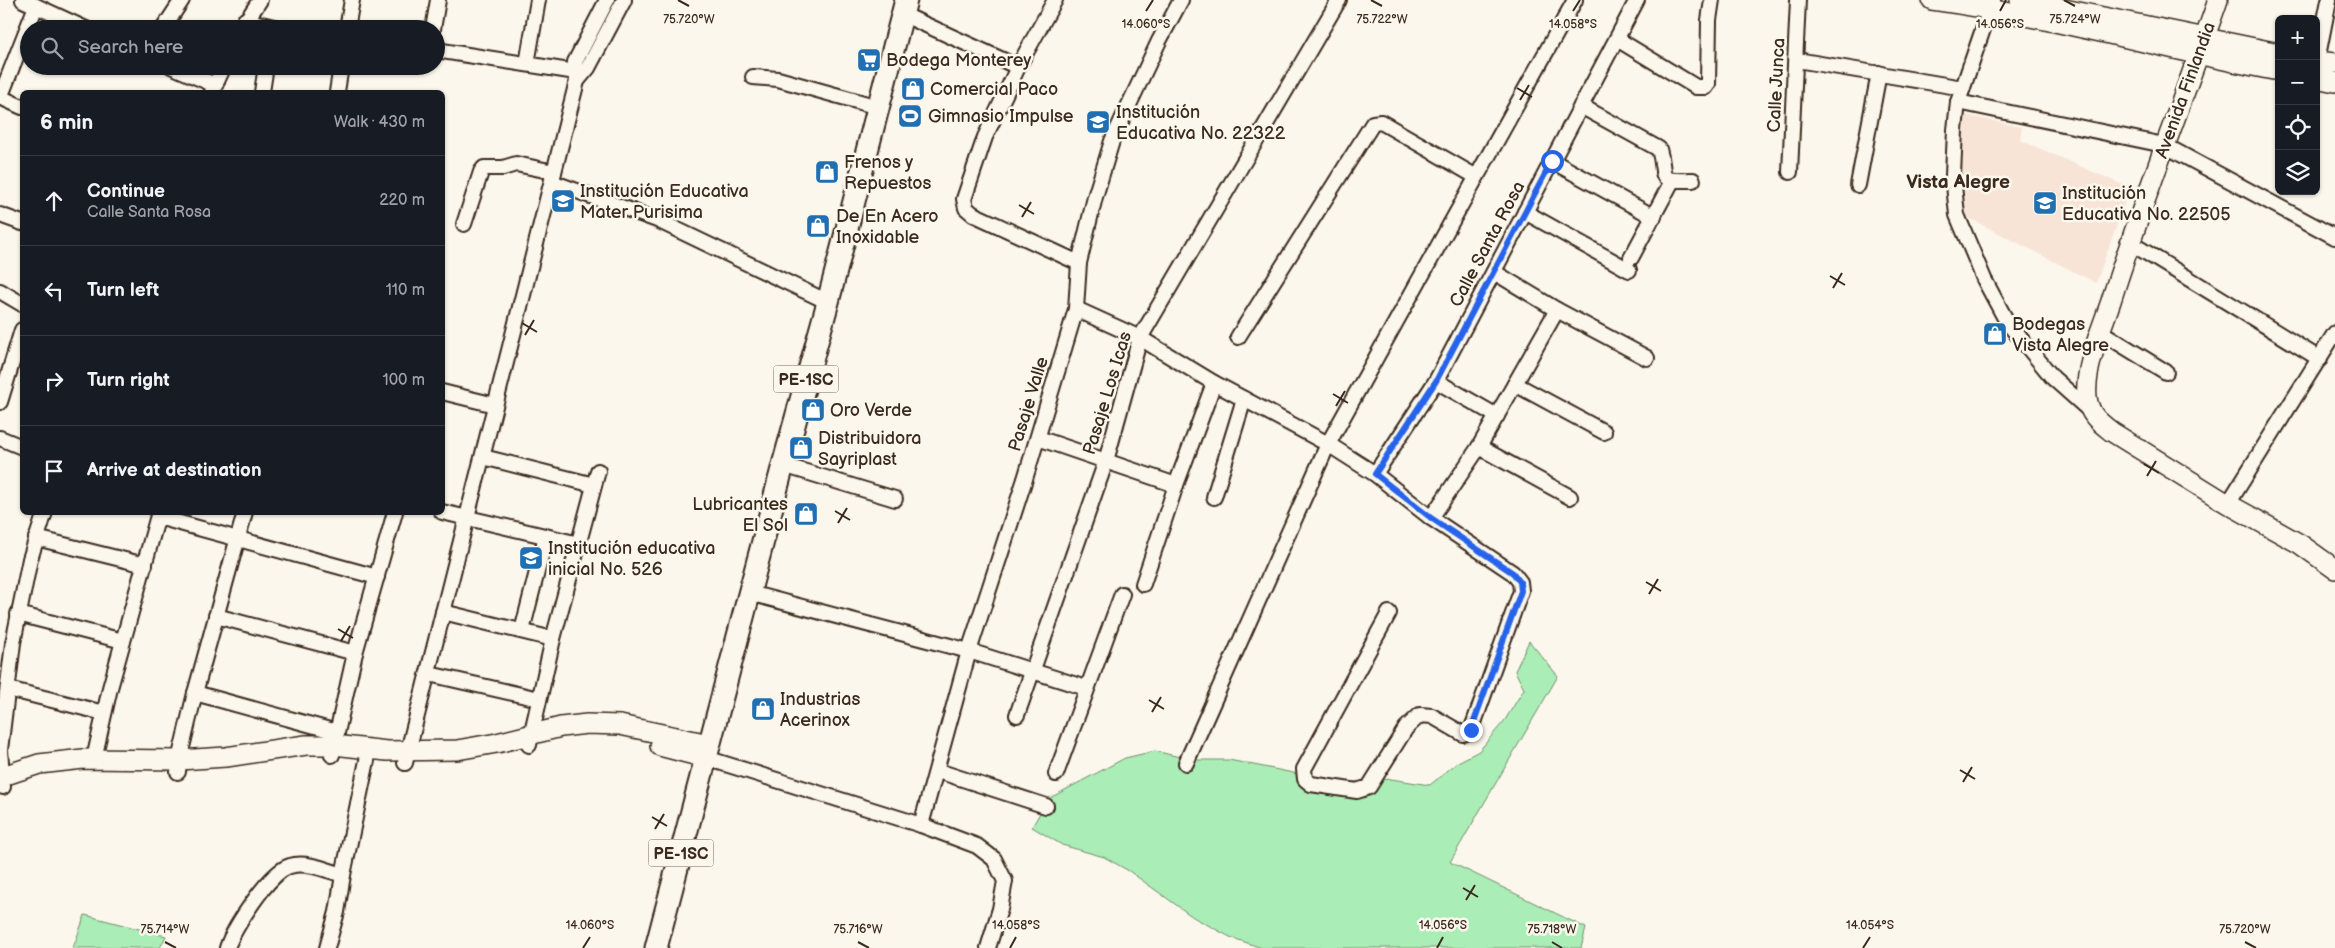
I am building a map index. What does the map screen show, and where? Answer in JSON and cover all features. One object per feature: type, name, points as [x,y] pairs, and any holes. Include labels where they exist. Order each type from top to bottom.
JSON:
[{"type":"main road","name":"PE-1SC","points":[[656,948],[782,465],[828,302],[904,7]]},
{"type":"street","points":[[23,0],[66,20]]},
{"type":"street","points":[[169,20],[182,0]]},
{"type":"street","points":[[245,20],[260,0]]},
{"type":"street","points":[[349,20],[352,0]]},
{"type":"street","points":[[435,20],[438,0]]},
{"type":"street","points":[[528,64],[538,0]]},
{"type":"street","points":[[406,756],[429,674],[466,518],[553,177],[576,76],[575,62],[607,0]]},
{"type":"street","points":[[445,51],[528,64],[576,76],[588,68],[624,0]]},
{"type":"street","points":[[1055,0],[1018,68],[985,138],[964,199],[964,204],[973,214],[1079,263]]},
{"type":"street","name":"Pasaje Valle","points":[[922,825],[969,651],[1038,438],[1076,309],[1079,263],[1095,197],[1112,141],[1159,40],[1181,0]]},
{"type":"street","name":"Pasaje Los Icas","points":[[1017,715],[1106,460],[1140,338],[1339,0]]},
{"type":"street","points":[[1186,763],[1328,444],[1475,176],[1575,0]]},
{"type":"street","name":"Calle Santa Rosa","points":[[1375,474],[1436,381],[1637,0]]},
{"type":"street","points":[[1617,39],[1696,87],[1706,87],[1708,84],[1709,20],[1712,0]]},
{"type":"street","name":"Calle Junca","points":[[1790,172],[1797,60],[1798,0]]},
{"type":"street","points":[[1932,0],[1992,4],[2198,56],[2275,70]]},
{"type":"street","points":[[2020,0],[2275,52]]},
{"type":"street","name":"Avenida Finlandia","points":[[2089,410],[2087,388],[2101,332],[2129,242],[2218,0]]},
{"type":"street","points":[[2330,0],[2321,66],[2335,82]]},
{"type":"street","points":[[1992,4],[1958,102],[1954,130],[1953,175],[1957,215],[1984,279],[2007,322],[2052,378],[2089,410],[2095,419],[2112,432],[2228,504],[2300,544],[2335,569]]},
{"type":"street","points":[[30,20],[36,6]]},
{"type":"street","points":[[904,7],[1018,68]]},
{"type":"street","points":[[20,46],[0,97],[20,105]]},
{"type":"street","points":[[1797,60],[1963,88]]},
{"type":"street","points":[[1858,185],[1879,73]]},
{"type":"street","points":[[189,75],[214,88],[220,75]]},
{"type":"street","points":[[262,90],[265,75]]},
{"type":"street","points":[[337,90],[340,75]]},
{"type":"street","points":[[752,77],[778,79],[878,107]]},
{"type":"street","points":[[1958,102],[2164,145],[2335,237]]},
{"type":"street","points":[[1581,106],[1655,146],[1661,156],[1661,172],[1672,181],[1693,180]]},
{"type":"street","points":[[1238,337],[1373,122],[1381,122],[1475,176]]},
{"type":"street","points":[[1552,161],[1654,217]]},
{"type":"street","points":[[464,224],[484,168],[503,168],[516,164],[553,177],[657,220],[828,302]]},
{"type":"street","points":[[1526,212],[1630,264],[1672,181]]},
{"type":"street","points":[[0,215],[20,222]]},
{"type":"street","points":[[2129,242],[2320,359]]},
{"type":"street","points":[[1494,272],[1557,310],[1647,358]]},
{"type":"street","points":[[0,290],[20,303]]},
{"type":"street","points":[[1076,309],[1140,338],[1214,383],[1328,444],[1375,474],[1431,518],[1513,573],[1520,582],[1521,591],[1473,726],[1467,733],[1463,734],[1432,716],[1420,715],[1406,728],[1369,787],[1357,791],[1311,784],[1305,780],[1304,769],[1389,613]]},
{"type":"street","points":[[1431,518],[1479,447],[1557,310]]},
{"type":"street","points":[[2101,332],[2166,372]]},
{"type":"street","points":[[2228,504],[2335,333]]},
{"type":"street","points":[[0,402],[2,385],[20,339]]},
{"type":"street","points":[[1436,381],[1497,416]]},
{"type":"street","points":[[1143,584],[1176,484],[1214,383]]},
{"type":"street","points":[[1515,384],[1604,432]]},
{"type":"street","points":[[445,393],[495,405]]},
{"type":"street","points":[[1214,497],[1244,399]]},
{"type":"street","points":[[0,438],[20,447]]},
{"type":"street","points":[[1038,438],[1176,484]]},
{"type":"street","points":[[1479,447],[1570,497]]},
{"type":"street","points":[[483,457],[596,478],[553,639],[530,740]]},
{"type":"street","points":[[782,465],[896,499]]},
{"type":"street","points":[[445,513],[579,544]]},
{"type":"street","points":[[1,782],[0,750],[18,614],[36,538],[44,515]]},
{"type":"street","points":[[94,758],[104,713],[158,515],[377,577]]},
{"type":"street","points":[[178,766],[195,693],[244,515]]},
{"type":"street","points":[[334,744],[355,653],[394,515]]},
{"type":"street","points":[[522,631],[546,536]]},
{"type":"street","points":[[36,538],[145,565]]},
{"type":"street","points":[[749,593],[969,651],[1086,688]]},
{"type":"street","points":[[1056,774],[1122,594]]},
{"type":"street","points":[[443,612],[553,639]]},
{"type":"street","points":[[18,614],[123,641]]},
{"type":"street","points":[[216,616],[355,653]]},
{"type":"street","points":[[429,674],[539,699]]},
{"type":"street","points":[[8,689],[104,713]]},
{"type":"street","points":[[195,693],[368,756],[406,756],[448,762],[491,755],[530,740],[547,740],[585,735],[610,735],[708,751],[977,846],[994,859],[1005,881],[1000,909],[988,948]]},
{"type":"street","points":[[1,782],[39,764],[94,758],[214,771],[294,757],[334,744]]},
{"type":"street","points":[[326,948],[337,912],[368,756]]},
{"type":"street","points":[[1,782],[43,773],[178,766]]},
{"type":"street","points":[[938,771],[1046,806]]},
{"type":"street","points":[[227,948],[255,898],[273,878],[288,866],[302,864],[343,875]]},
{"type":"shaded area","name":"Institución Educativa No. 22505","points":[[1965,115],[2022,127],[2020,140],[2130,188],[2096,283],[1967,217],[1962,169]]},
{"type":"green space","points":[[1529,641],[1558,676],[1450,862],[1586,928],[1581,948],[1262,948],[1230,937],[1193,917],[1129,871],[1104,857],[1062,845],[1032,827],[1048,799],[1125,758],[1155,751],[1192,760],[1229,760],[1343,783],[1391,779],[1430,785],[1458,762],[1479,751],[1505,720],[1524,689],[1515,671]]},
{"type":"green space","points":[[85,915],[166,936],[160,948],[73,948]]},
{"type":"place","name":"Bodega Monterey","points":[[869,60]]},
{"type":"place","name":"Comercial Paco","points":[[913,89]]},
{"type":"place","name":"Gimnasio Impulse","points":[[910,116]]},
{"type":"place","name":"Institución Educativa No. 22322","points":[[1098,122]]},
{"type":"place","name":"Frenos y Repuestos","points":[[827,172]]},
{"type":"place","name":"Institución Educativa Mater Purisima","points":[[563,201]]},
{"type":"place","name":"Institución Educativa No. 22505","points":[[2045,203]]},
{"type":"place","name":"De En Acero Inoxidable","points":[[818,226]]},
{"type":"place","name":"Bodegas Vista Alegre","points":[[1995,334]]},
{"type":"place","name":"Oro Verde","points":[[813,410]]},
{"type":"place","name":"Distribuidora Sayriplast","points":[[801,448]]},
{"type":"place","name":"Lubricantes El Sol","points":[[806,514]]},
{"type":"place","name":"Institución educativa inicial No. 526","points":[[531,558]]},
{"type":"place","name":"Industrias Acerinox","points":[[763,709]]},
{"type":"district","name":"Vista Alegre","points":[[1958,181]]},
{"type":"route","points":[[1471,730],[1521,591],[1520,582],[1513,573],[1431,518],[1375,474],[1436,381],[1552,161]]}]
